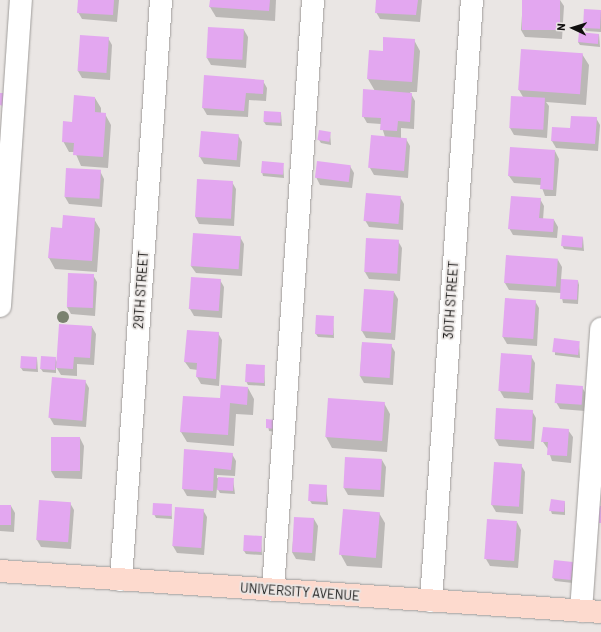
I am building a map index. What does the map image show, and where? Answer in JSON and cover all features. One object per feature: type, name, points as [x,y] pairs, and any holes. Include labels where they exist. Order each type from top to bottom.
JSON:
[{"type":"main road","name":"UNIVERSITY AVENUE","points":[[0,572],[591,611]]},
{"type":"street","points":[[0,306],[21,0]]},
{"type":"street","name":"29TH STREET","points":[[121,580],[161,0]]},
{"type":"street","points":[[273,590],[313,0]]},
{"type":"street","name":"30TH STREET","points":[[431,601],[472,0]]},
{"type":"street","points":[[591,611],[601,329]]},
{"type":"building","points":[[78,0],[114,0],[113,15],[77,13]]},
{"type":"building","points":[[210,0],[270,0],[269,11],[209,7]]},
{"type":"building","points":[[376,0],[418,0],[416,15],[375,13]]},
{"type":"building","points":[[522,0],[560,0],[560,30],[522,30]]},
{"type":"building","points":[[584,9],[601,10],[600,29],[583,28]]},
{"type":"building","points":[[208,27],[244,29],[242,60],[206,58]]},
{"type":"building","points":[[579,32],[599,34],[598,44],[578,42]]},
{"type":"building","points":[[80,35],[109,37],[106,73],[77,71]]},
{"type":"building","points":[[383,37],[415,39],[412,82],[367,79],[369,50],[383,51]]},
{"type":"building","points":[[521,49],[583,53],[580,94],[518,90]]},
{"type":"building","points":[[204,75],[264,80],[263,94],[246,93],[244,111],[202,108]]},
{"type":"building","points":[[363,89],[412,93],[410,122],[398,121],[397,131],[380,130],[381,118],[362,117]]},
{"type":"building","points":[[0,93],[4,93],[3,106],[0,105]]},
{"type":"building","points":[[74,95],[95,97],[95,112],[106,113],[103,157],[73,155],[74,143],[62,142],[63,121],[72,122]]},
{"type":"building","points":[[511,96],[545,98],[543,130],[509,128]]},
{"type":"building","points":[[264,111],[281,112],[280,123],[263,122]]},
{"type":"building","points":[[571,116],[597,117],[595,144],[551,141],[552,127],[570,128]]},
{"type":"building","points":[[319,130],[331,132],[329,142],[317,140]]},
{"type":"building","points":[[201,131],[239,134],[237,160],[199,157]]},
{"type":"building","points":[[371,135],[407,138],[404,171],[368,168]]},
{"type":"building","points":[[510,147],[555,150],[553,190],[540,189],[541,178],[508,176]]},
{"type":"building","points":[[262,161],[284,163],[283,175],[261,173]]},
{"type":"building","points":[[317,161],[351,165],[349,182],[315,178]]},
{"type":"building","points":[[66,168],[101,170],[99,199],[64,197]]},
{"type":"building","points":[[197,179],[233,181],[231,219],[195,217]]},
{"type":"building","points":[[366,193],[401,196],[398,224],[364,221]]},
{"type":"building","points":[[511,196],[541,198],[539,218],[554,219],[553,232],[508,229]]},
{"type":"building","points":[[63,215],[95,218],[92,261],[48,258],[51,227],[62,228]]},
{"type":"building","points":[[193,233],[241,236],[239,269],[191,266]]},
{"type":"building","points":[[562,235],[583,237],[582,248],[561,246]]},
{"type":"building","points":[[366,238],[399,240],[397,274],[364,272]]},
{"type":"building","points":[[506,255],[558,259],[556,287],[504,283]]},
{"type":"building","points":[[68,273],[94,274],[93,308],[67,307]]},
{"type":"building","points":[[191,277],[221,279],[219,311],[189,309]]},
{"type":"building","points":[[561,279],[578,280],[577,300],[560,299]]},
{"type":"building","points":[[364,289],[394,291],[391,333],[361,331]]},
{"type":"building","points":[[505,298],[536,300],[533,339],[502,337]]},
{"type":"building","points":[[316,315],[334,316],[333,335],[315,334]]},
{"type":"building","points":[[59,324],[92,326],[90,358],[74,357],[73,369],[56,368]]},
{"type":"building","points":[[187,330],[219,332],[216,379],[196,377],[197,363],[184,362]]},
{"type":"building","points":[[554,338],[580,341],[578,355],[552,352]]},
{"type":"building","points":[[362,342],[392,344],[390,378],[360,376]]},
{"type":"building","points":[[501,353],[532,355],[529,393],[498,391]]},
{"type":"building","points":[[21,356],[37,357],[36,369],[20,368]]},
{"type":"building","points":[[41,356],[56,357],[55,370],[40,369]]},
{"type":"building","points":[[246,364],[265,365],[264,383],[245,382]]},
{"type":"building","points":[[52,377],[86,380],[82,421],[48,418]]},
{"type":"building","points":[[556,384],[583,386],[582,405],[555,403]]},
{"type":"building","points":[[221,385],[248,387],[247,405],[230,403],[228,435],[180,432],[183,396],[220,398]]},
{"type":"building","points":[[328,398],[385,402],[382,441],[325,437]]},
{"type":"building","points":[[496,408],[533,410],[531,441],[494,439]]},
{"type":"building","points":[[266,419],[275,420],[275,429],[266,428]]},
{"type":"building","points":[[543,427],[569,429],[567,456],[547,455],[548,442],[541,442]]},
{"type":"building","points":[[51,437],[80,437],[80,471],[51,471]]},
{"type":"building","points":[[184,449],[233,453],[231,470],[214,468],[213,491],[182,489]]},
{"type":"building","points":[[345,457],[382,459],[380,490],[343,488]]},
{"type":"building","points":[[494,462],[522,464],[519,507],[491,505]]},
{"type":"building","points":[[218,477],[234,478],[233,491],[217,490]]},
{"type":"building","points":[[309,484],[327,485],[326,502],[308,501]]},
{"type":"building","points":[[551,499],[565,501],[564,512],[549,511]]},
{"type":"building","points":[[39,500],[71,502],[68,542],[36,540]]},
{"type":"building","points":[[153,503],[172,504],[171,516],[152,515]]},
{"type":"building","points":[[0,505],[11,505],[11,525],[0,525]]},
{"type":"building","points":[[599,506],[601,506],[601,523],[599,523]]},
{"type":"building","points":[[175,507],[204,509],[201,548],[172,546]]},
{"type":"building","points":[[343,509],[380,512],[376,558],[339,555]]},
{"type":"building","points":[[294,517],[314,518],[312,553],[292,552]]},
{"type":"building","points":[[487,519],[517,521],[514,561],[484,559]]},
{"type":"building","points":[[244,535],[262,536],[261,552],[243,551]]},
{"type":"building","points":[[554,560],[573,562],[571,580],[552,578]]}]
